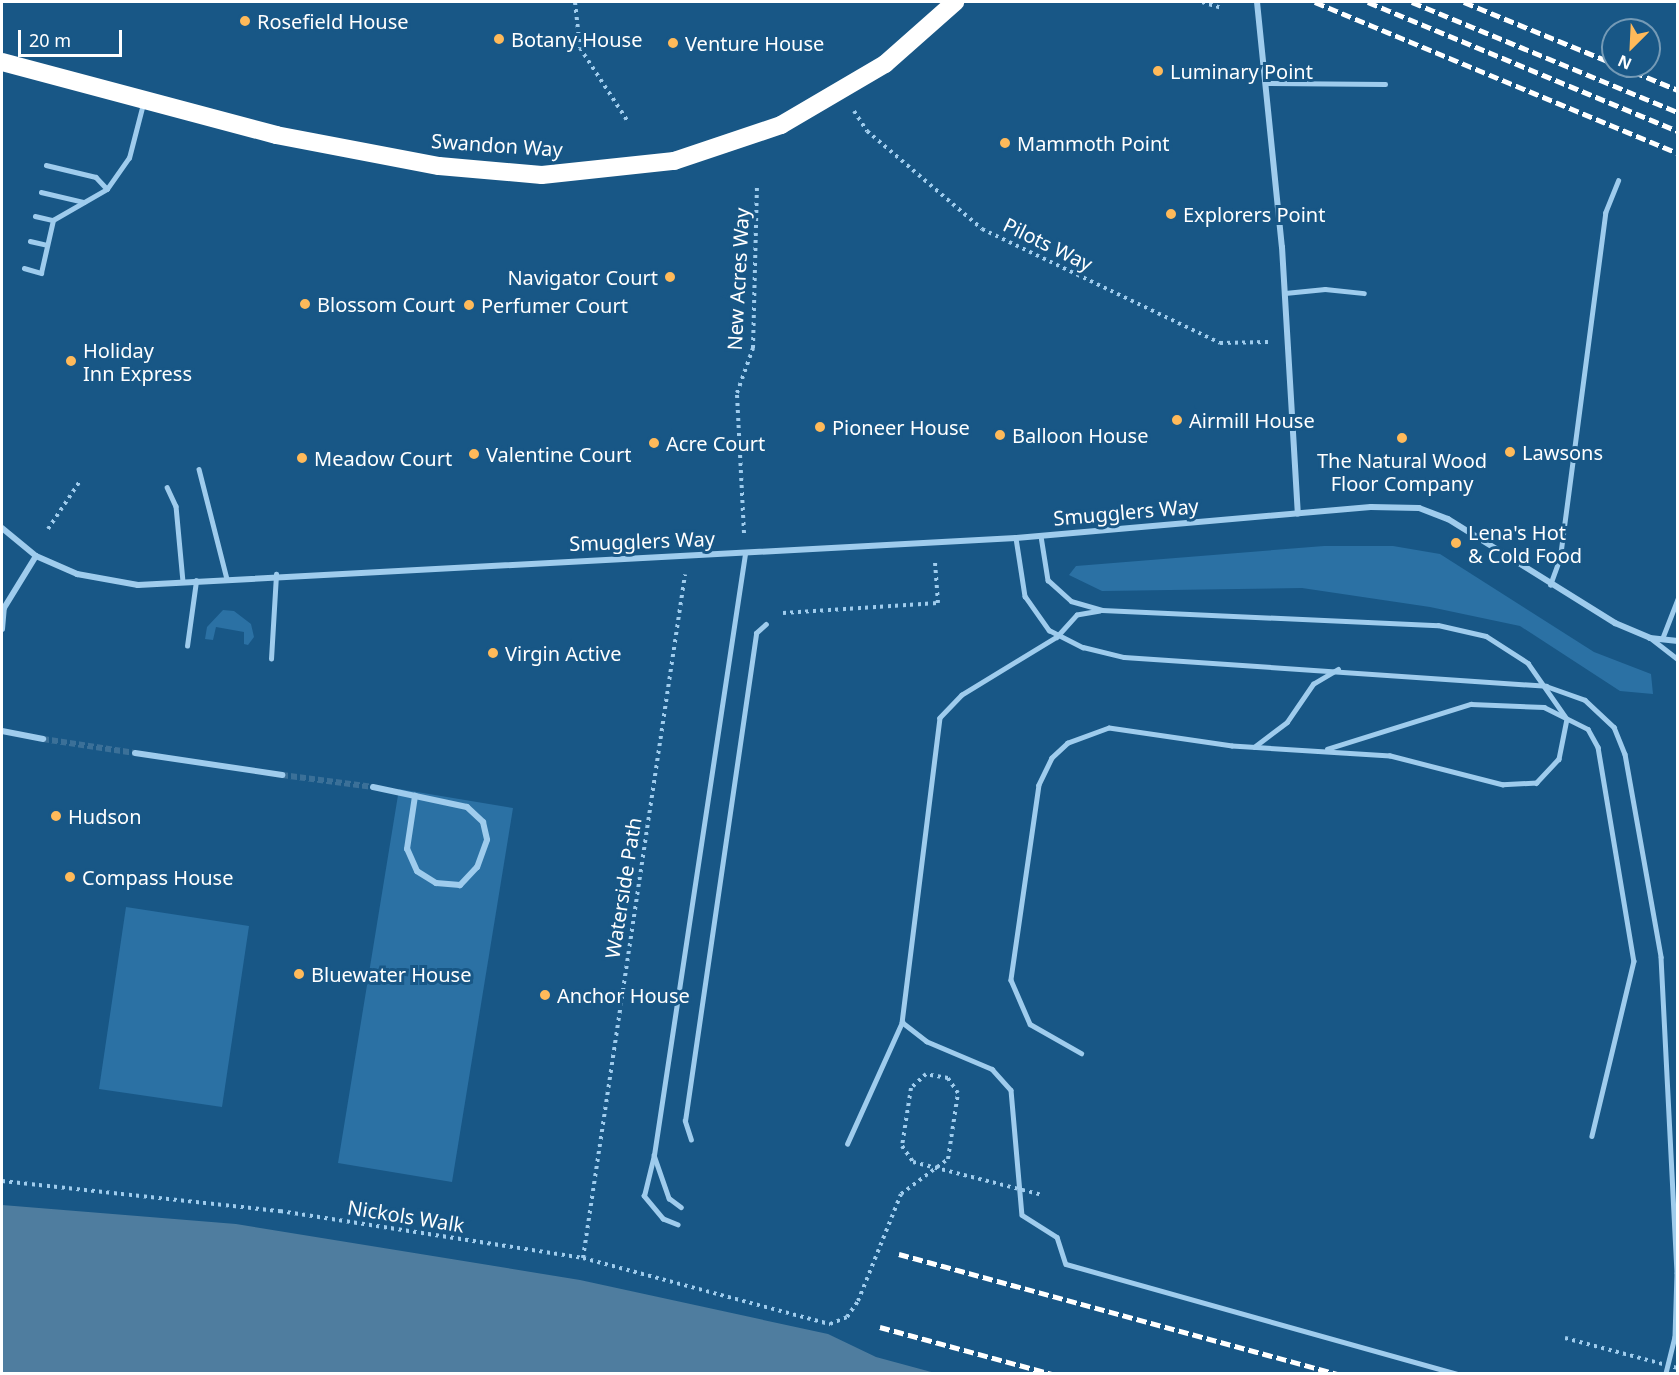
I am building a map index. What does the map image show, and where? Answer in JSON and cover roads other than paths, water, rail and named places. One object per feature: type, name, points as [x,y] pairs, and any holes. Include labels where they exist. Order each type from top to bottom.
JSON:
[{"type":"highway","name":"Swandon Way","points":[[2,62],[276,135],[439,166],[542,175],[674,161],[782,124],[885,64],[955,2]]},
{"type":"street","points":[[1257,2],[1285,293],[1298,514]]},
{"type":"street","name":"Smugglers Way","points":[[2,528],[36,556],[100,581],[196,581],[276,574],[687,557],[934,543],[1298,514],[1419,508],[1448,519],[1550,585],[1650,638],[1677,641]]},
{"type":"street","points":[[2,629],[4,608],[36,556]]},
{"type":"street","points":[[2,731],[44,739]]},
{"type":"street","points":[[135,753],[282,775]]},
{"type":"street","points":[[373,788],[415,796],[468,807],[483,822],[487,840],[477,867],[460,885],[436,883],[417,871],[407,849],[415,796]]},
{"type":"lane","points":[[1265,83],[1385,84]]},
{"type":"lane","points":[[35,216],[52,220],[107,189],[129,158],[143,101]]},
{"type":"lane","points":[[46,165],[96,177],[107,189]]},
{"type":"lane","points":[[1550,585],[1560,557],[1605,213],[1618,182]]},
{"type":"lane","points":[[40,192],[84,202]]},
{"type":"lane","points":[[24,268],[41,273],[52,220]]},
{"type":"lane","points":[[30,241],[47,245]]},
{"type":"lane","points":[[1285,293],[1325,289],[1364,293]]},
{"type":"lane","points":[[199,469],[227,579]]},
{"type":"lane","points":[[167,487],[176,506],[183,581]]},
{"type":"lane","points":[[1041,536],[1048,580],[1071,601],[1102,610],[1438,625],[1486,636],[1528,663],[1568,719],[1559,759],[1537,783],[1503,785],[1390,756],[1198,742],[1109,728],[1086,732],[1052,758],[1039,785],[1011,981],[1030,1024],[1080,1053]]},
{"type":"lane","points":[[1016,538],[1025,596],[1057,637],[1124,657],[1338,669],[1546,686],[1586,700],[1614,727],[1626,754],[1661,957],[1677,1273],[1675,1337],[1666,1374]]},
{"type":"lane","points":[[678,1225],[663,1219],[644,1196],[654,1155],[745,554]]},
{"type":"lane","points":[[271,659],[276,574]]},
{"type":"lane","points":[[187,646],[196,581]]},
{"type":"lane","points":[[1662,639],[1677,598]]},
{"type":"lane","points":[[847,1144],[902,1022],[940,718],[962,696],[1057,637],[1077,615],[1102,610]]},
{"type":"lane","points":[[691,1140],[685,1121],[752,656],[756,633],[766,624]]},
{"type":"lane","points":[[1650,638],[1677,659]]},
{"type":"lane","points":[[1254,747],[1287,722],[1312,684],[1338,669]]},
{"type":"lane","points":[[1324,750],[1471,704],[1544,707],[1588,729],[1598,747],[1634,961],[1592,1136]]},
{"type":"lane","points":[[902,1022],[926,1041],[992,1069],[1011,1090],[1022,1215],[1057,1238],[1066,1264],[1458,1374]]},
{"type":"lane","points":[[654,1155],[669,1198],[681,1207]]},
{"type":"tunnel","points":[[43,739],[135,753]]},
{"type":"tunnel","points":[[282,775],[373,787]]},
{"type":"railway","points":[[1315,2],[1678,153]]},
{"type":"railway","points":[[1368,2],[1678,131]]},
{"type":"railway","points":[[1412,2],[1678,112]]},
{"type":"railway","points":[[1464,2],[1601,58]]},
{"type":"railway","points":[[1649,78],[1678,90]]},
{"type":"railway","points":[[899,1254],[1339,1374]]},
{"type":"railway","points":[[880,1327],[1052,1374]]},
{"type":"place","name":"Rosefield House","points":[[245,21]]},
{"type":"place","name":"Botany House","points":[[499,39]]},
{"type":"place","name":"Venture House","points":[[673,43]]},
{"type":"place","name":"Luminary Point","points":[[1158,71]]},
{"type":"place","name":"Mammoth Point","points":[[1005,143]]},
{"type":"place","name":"Explorers Point","points":[[1171,214]]},
{"type":"place","name":"Navigator Court","points":[[670,277]]},
{"type":"place","name":"Blossom Court","points":[[305,304]]},
{"type":"place","name":"Perfumer Court","points":[[469,305]]},
{"type":"place","name":"Holiday Inn Express","points":[[71,361]]},
{"type":"place","name":"Airmill House","points":[[1177,420]]},
{"type":"place","name":"Pioneer House","points":[[820,427]]},
{"type":"place","name":"Balloon House","points":[[1000,435]]},
{"type":"place","name":"The Natural Wood Floor Company","points":[[1402,438]]},
{"type":"place","name":"Acre Court","points":[[654,443]]},
{"type":"place","name":"Lawsons","points":[[1510,452]]},
{"type":"place","name":"Valentine Court","points":[[474,454]]},
{"type":"place","name":"Meadow Court","points":[[302,458]]},
{"type":"place","name":"Lena's Hot & Cold Food","points":[[1456,543]]},
{"type":"place","name":"Virgin Active","points":[[493,653]]},
{"type":"place","name":"Hudson","points":[[56,816]]},
{"type":"place","name":"Compass House","points":[[70,877]]},
{"type":"place","name":"Bluewater House","points":[[299,974]]},
{"type":"place","name":"Anchor House","points":[[545,995]]}]
